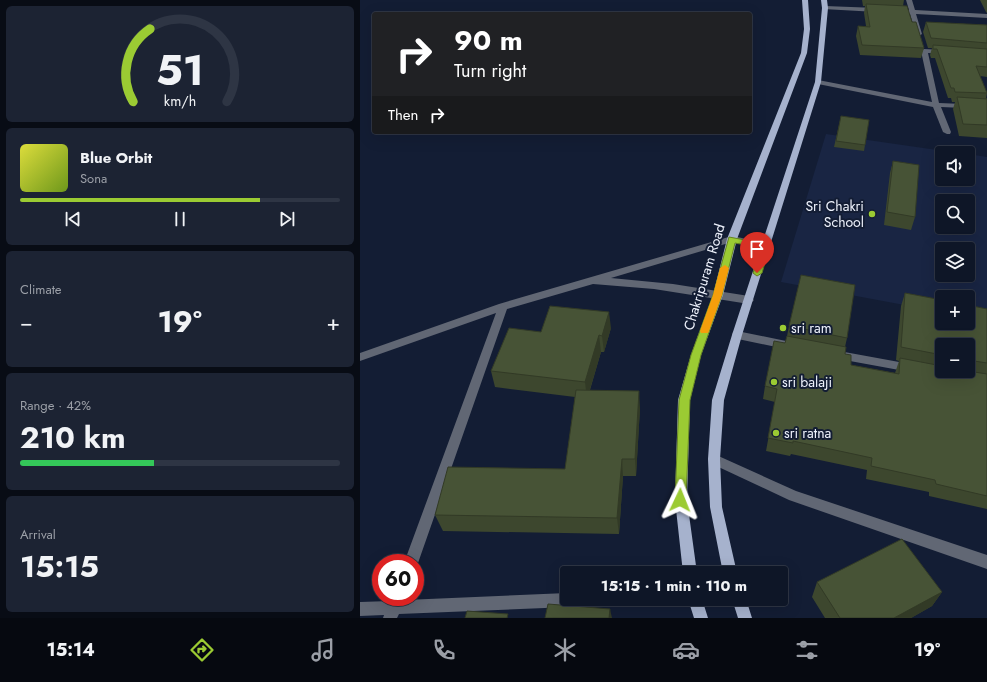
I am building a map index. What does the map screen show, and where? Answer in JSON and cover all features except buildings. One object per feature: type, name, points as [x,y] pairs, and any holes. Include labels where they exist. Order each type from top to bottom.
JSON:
[{"type":"main road","name":"Chakripuram Road","points":[[689,566],[680,500],[684,400],[696,355],[718,295],[732,239],[804,53],[807,30],[805,0]]},
{"type":"main road","points":[[729,566],[716,507],[714,459],[718,400],[737,335],[818,82],[825,4]]},
{"type":"main road","points":[[697,606],[701,618]]},
{"type":"main road","points":[[741,606],[745,618]]},
{"type":"street","points":[[909,0],[924,51],[936,105],[947,132]]},
{"type":"street","points":[[825,4],[880,10]]},
{"type":"street","points":[[888,10],[987,16]]},
{"type":"street","points":[[924,51],[947,52]]},
{"type":"street","points":[[818,82],[936,105],[987,107]]},
{"type":"street","points":[[360,357],[503,307],[586,281],[732,239],[766,246]]},
{"type":"street","points":[[586,281],[632,282],[676,287],[749,300]]},
{"type":"street","points":[[414,554],[503,307]]},
{"type":"street","points":[[737,335],[799,347]]},
{"type":"street","points":[[831,353],[924,371]]},
{"type":"street","points":[[714,459],[792,496],[987,562]]},
{"type":"street","points":[[360,608],[560,600]]},
{"type":"shaded area","name":"Sri Chakri School","points":[[826,134],[935,150],[935,186],[975,186],[975,155],[987,157],[987,320],[975,317],[975,290],[935,290],[935,311],[781,282]]},
{"type":"slow traffic","points":[[705,331],[718,295],[725,268]]},
{"type":"place","name":"Sri Chakri School","points":[[872,214]]},
{"type":"place","name":"sri ram","points":[[783,328]]},
{"type":"place","name":"sri balaji","points":[[774,382]]},
{"type":"place","name":"sri ratna","points":[[776,433]]},
{"type":"route","points":[[680,500],[684,400],[696,355],[718,295],[732,239],[766,246],[757,273]]}]
